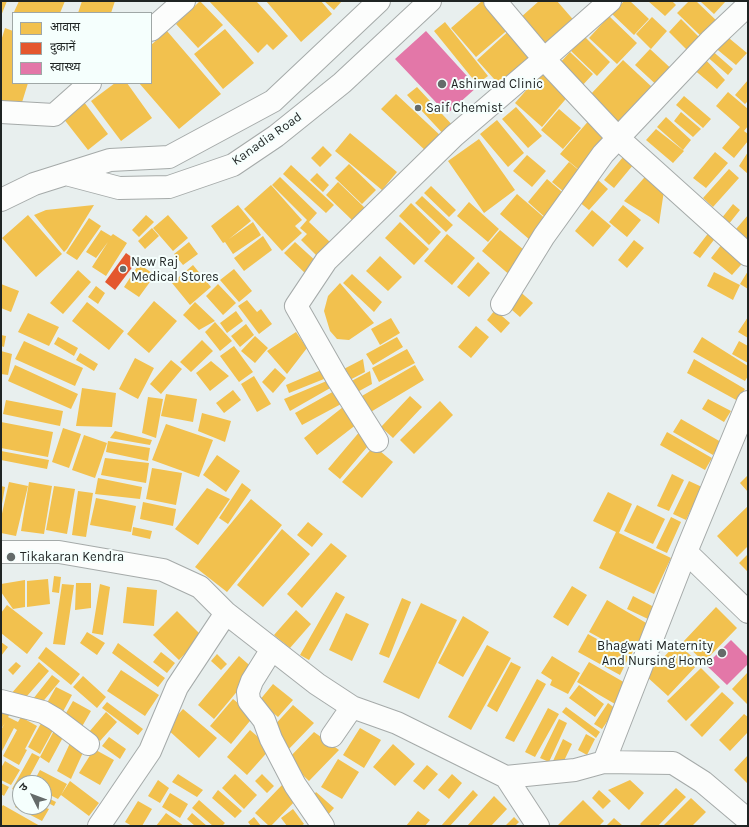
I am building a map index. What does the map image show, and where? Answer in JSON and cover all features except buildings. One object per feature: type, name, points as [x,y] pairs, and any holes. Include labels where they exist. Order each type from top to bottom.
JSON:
[{"type":"street","points":[[152,29],[184,1]]},
{"type":"street","points":[[1,200],[34,184],[110,160],[169,157],[273,101],[379,1]]},
{"type":"street","name":"Kanadia Road","points":[[66,174],[119,188],[169,187],[233,165],[276,136],[342,83],[430,1]]},
{"type":"street","points":[[495,1],[544,59],[618,138],[748,255]]},
{"type":"street","points":[[377,441],[336,378],[296,306],[326,261],[454,136],[610,1]]},
{"type":"street","points":[[502,304],[544,236],[603,154],[710,41],[748,5]]},
{"type":"street","points":[[1,112],[54,115],[89,84]]},
{"type":"street","points":[[604,762],[686,552],[748,402]]},
{"type":"street","points":[[1,552],[59,552],[163,570],[200,587],[226,614],[317,684],[352,707],[397,723],[506,777],[538,826]]},
{"type":"street","points":[[686,552],[748,612]]},
{"type":"street","points":[[99,826],[150,751],[177,687],[226,614]]},
{"type":"street","points":[[272,649],[252,681],[248,692],[249,701],[264,720],[271,739],[295,785],[323,826]]},
{"type":"street","points":[[1,701],[43,712],[55,719],[88,744]]},
{"type":"street","points":[[332,736],[352,707]]},
{"type":"street","points":[[506,777],[575,770],[604,762],[672,763],[702,782],[748,820]]},
{"type":"place","name":"Ashirwad Clinic","points":[[442,84]]},
{"type":"place","name":"Saif Chemist","points":[[418,108]]},
{"type":"place","name":"New Raj Medical Stores","points":[[123,269]]},
{"type":"place","name":"Tikakaran Kendra","points":[[11,557]]},
{"type":"place","name":"Bhagwati Maternity And Nursing Home","points":[[722,653]]}]
